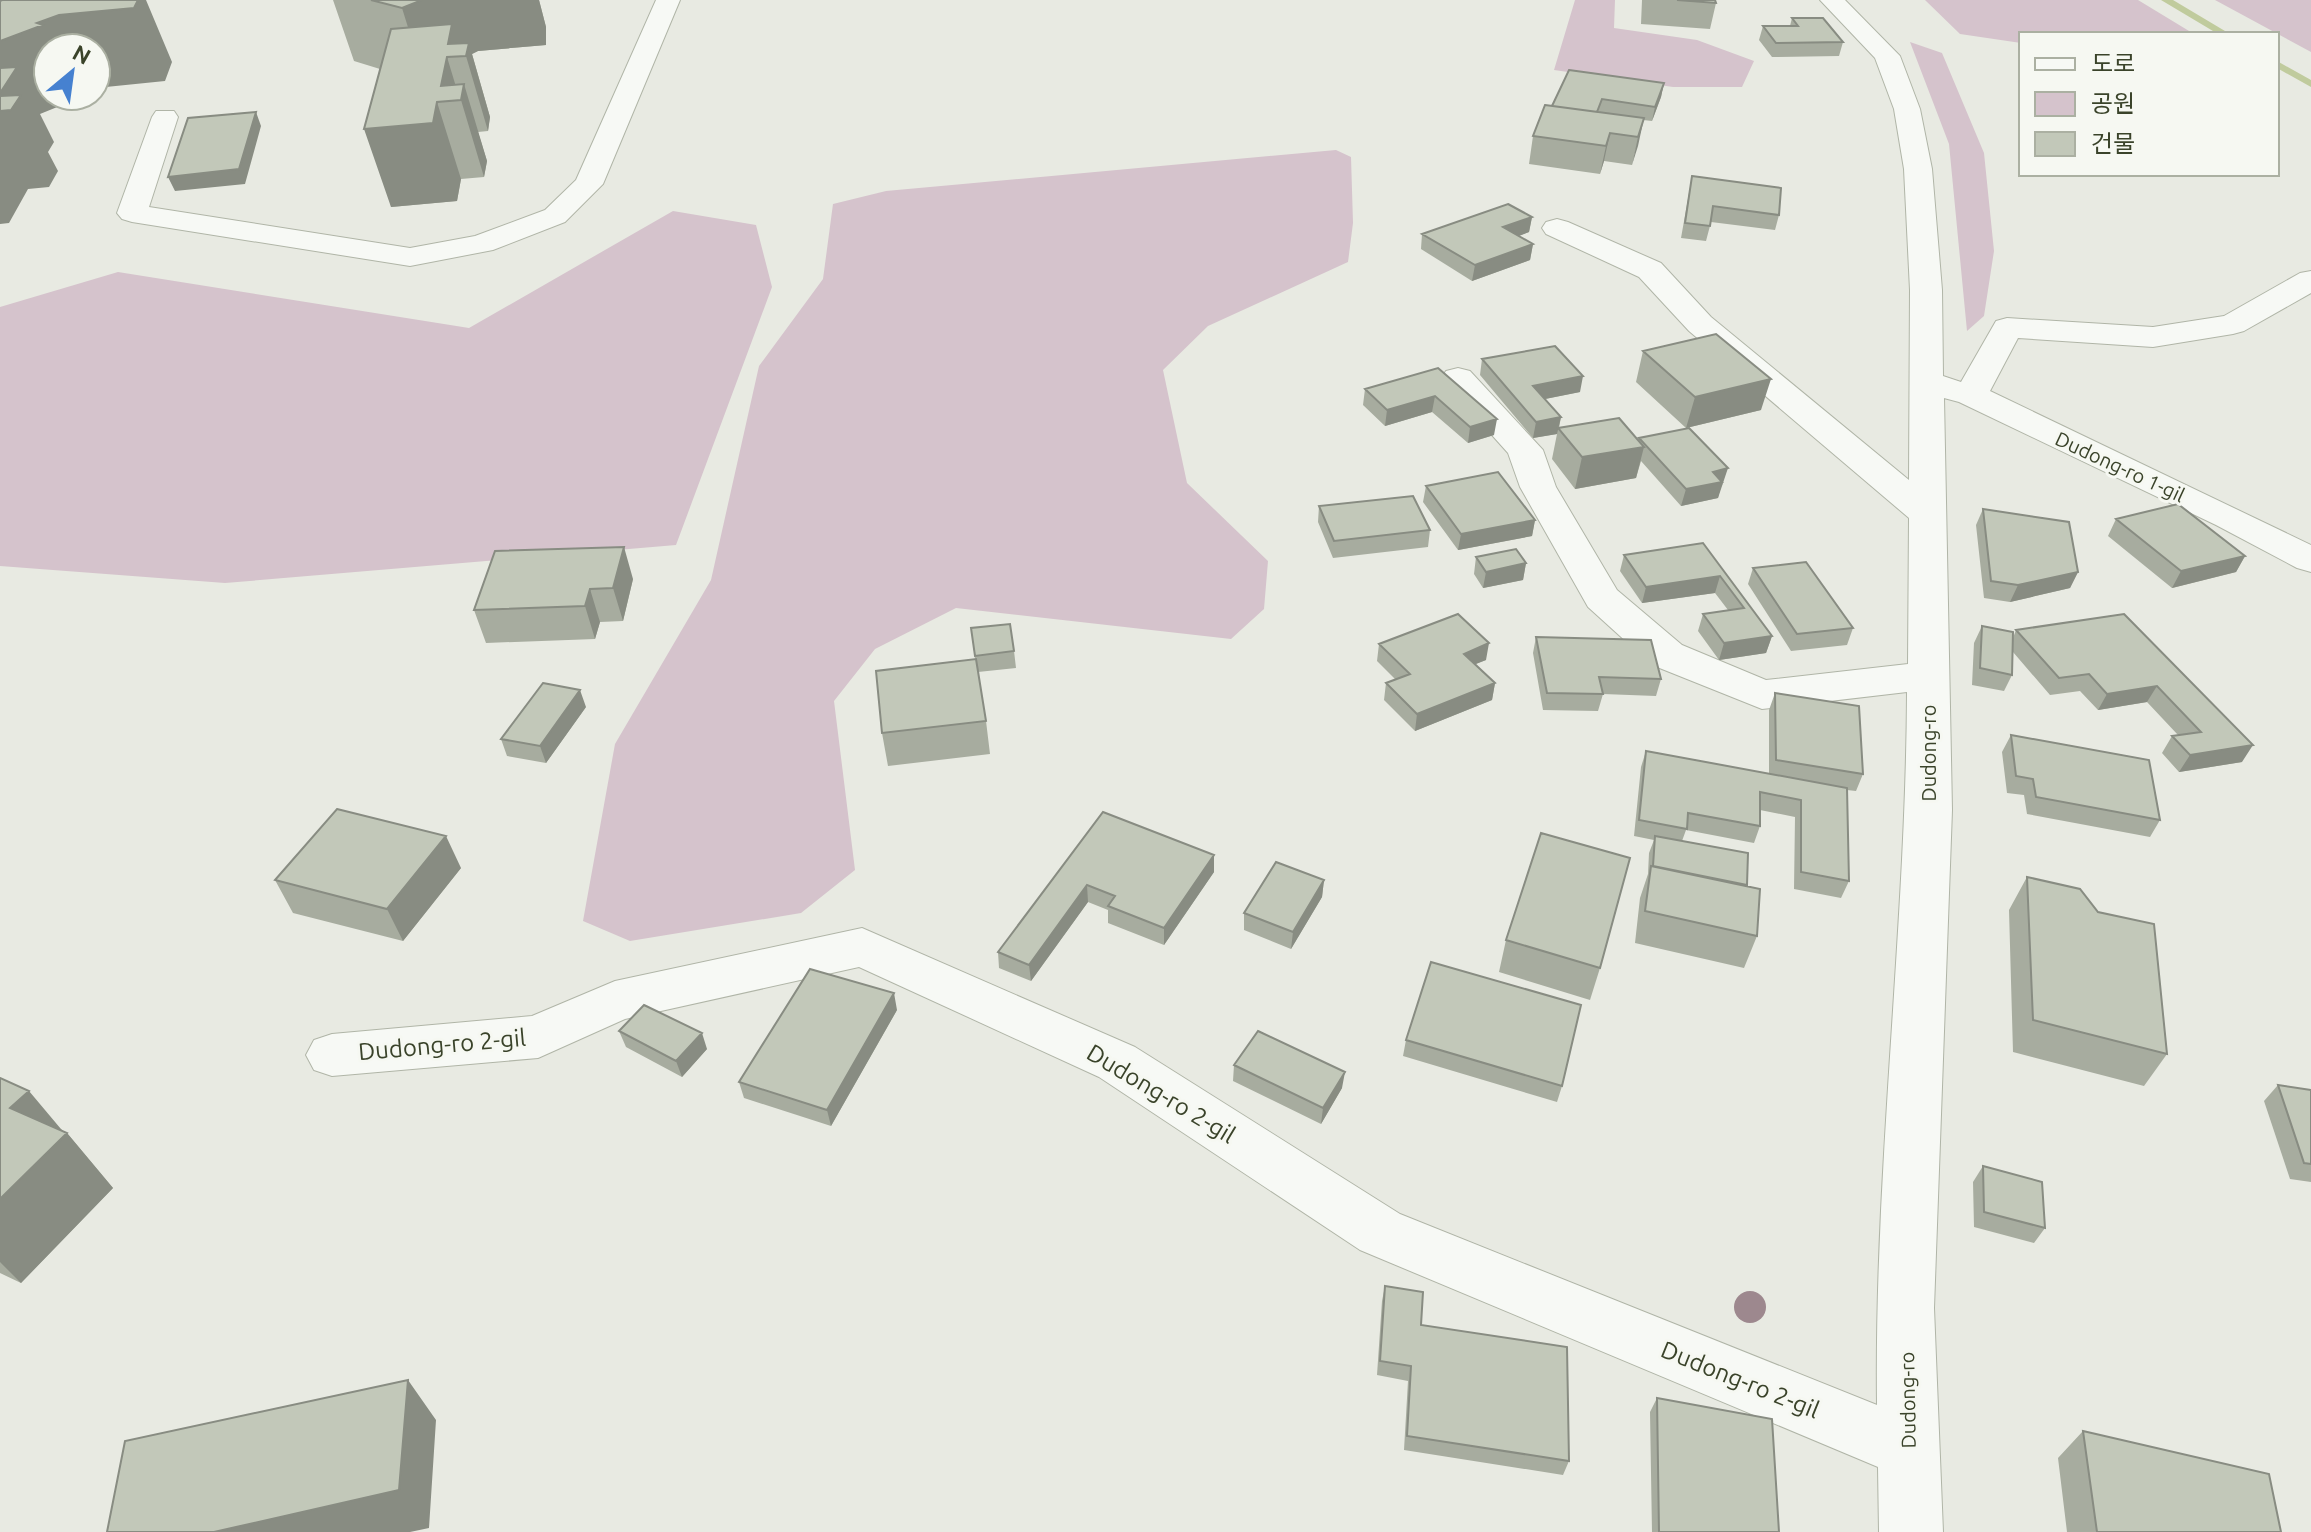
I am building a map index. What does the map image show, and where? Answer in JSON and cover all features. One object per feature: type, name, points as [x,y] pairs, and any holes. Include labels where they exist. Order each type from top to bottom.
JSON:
[{"type":"street","points":[[165,117],[132,213],[410,257],[482,244],[555,216],[589,184],[668,0]]},
{"type":"street","name":"Dudong-ro","points":[[1832,0],[1887,56],[1907,109],[1918,169],[1926,290],[1929,810],[1905,1308],[1911,1532]]},
{"type":"street","points":[[1557,228],[1650,270],[1700,324],[1927,514]]},
{"type":"street","points":[[1971,395],[2007,328],[2153,337],[2233,324],[2311,280]]},
{"type":"street","points":[[1458,378],[1525,450],[1538,487],[1602,598],[1667,655],[1762,695],[1928,676]]},
{"type":"street","name":"Dudong-ro 1-gil","points":[[1926,382],[1971,395],[2229,517],[2311,560]]},
{"type":"street","name":"Dudong-ro 2-gil","points":[[332,1055],[538,1037],[615,1001],[862,947],[1117,1062],[1380,1232],[1909,1449]]},
{"type":"green space","points":[[1575,0],[1615,0],[1614,28],[1697,40],[1754,61],[1742,87],[1673,87],[1554,70]]},
{"type":"green space","points":[[1925,0],[2138,0],[2191,32],[2019,32],[2019,43],[1960,34]]},
{"type":"green space","points":[[2215,0],[2311,0],[2311,52]]},
{"type":"green space","points":[[1910,42],[1942,53],[1984,153],[1994,251],[1984,316],[1967,331],[1949,144]]},
{"type":"green space","points":[[1336,150],[1351,157],[1353,223],[1348,262],[1208,326],[1163,370],[1187,483],[1268,561],[1264,609],[1231,639],[956,608],[875,649],[834,701],[855,870],[801,913],[630,941],[583,921],[615,744],[711,580],[759,366],[823,279],[833,204],[886,191]]},
{"type":"green space","points":[[673,211],[756,225],[772,287],[676,545],[225,583],[0,566],[0,307],[118,272],[469,328]]},
{"type":"building","points":[[2,0],[138,0],[134,8],[59,15],[37,23],[43,25],[0,41]]},
{"type":"building","points":[[371,0],[422,0],[402,8]]},
{"type":"building","points":[[1677,0],[1715,0],[1716,3]]},
{"type":"building","points":[[1792,18],[1823,18],[1843,42],[1776,43],[1763,26],[1798,26]]},
{"type":"building","points":[[452,24],[448,44],[469,43],[466,56],[447,57],[441,86],[464,84],[461,100],[437,102],[433,123],[364,129],[391,29]]},
{"type":"building","points":[[17,67],[0,93],[0,68]]},
{"type":"building","points":[[1569,70],[1664,83],[1655,107],[1602,99],[1597,112],[1552,106]]},
{"type":"building","points":[[21,95],[11,110],[0,111],[0,96]]},
{"type":"building","points":[[1545,105],[1644,118],[1638,137],[1610,133],[1606,146],[1533,136]]},
{"type":"building","points":[[256,112],[239,169],[168,177],[188,118]]},
{"type":"building","points":[[1692,176],[1781,188],[1779,215],[1713,206],[1710,226],[1685,223]]},
{"type":"building","points":[[1508,204],[1532,217],[1503,227],[1533,244],[1475,265],[1422,234]]},
{"type":"building","points":[[1716,334],[1771,379],[1695,397],[1643,351]]},
{"type":"building","points":[[1555,346],[1583,376],[1533,386],[1561,417],[1536,422],[1482,359]]},
{"type":"building","points":[[1438,368],[1497,419],[1470,427],[1435,396],[1387,410],[1365,389]]},
{"type":"building","points":[[1619,418],[1644,447],[1582,457],[1558,428]]},
{"type":"building","points":[[1689,428],[1728,468],[1713,472],[1722,482],[1686,489],[1639,438]]},
{"type":"building","points":[[1498,472],[1535,520],[1461,534],[1426,486]]},
{"type":"building","points":[[1413,496],[1430,530],[1334,541],[1319,506]]},
{"type":"building","points":[[2178,504],[2245,556],[2181,571],[2116,519]]},
{"type":"building","points":[[1983,509],[2069,522],[2078,572],[2018,585],[1991,581]]},
{"type":"building","points":[[1703,543],[1772,636],[1724,643],[1703,614],[1744,608],[1720,576],[1646,587],[1624,555]]},
{"type":"building","points":[[624,547],[613,588],[590,589],[585,606],[474,610],[495,551]]},
{"type":"building","points":[[1516,549],[1526,563],[1486,572],[1476,557]]},
{"type":"building","points":[[1806,562],[1853,628],[1797,634],[1753,568]]},
{"type":"building","points":[[1458,614],[1489,643],[1464,654],[1495,683],[1417,714],[1386,683],[1410,674],[1379,644]]},
{"type":"building","points":[[2124,614],[2253,745],[2190,755],[2172,736],[2201,732],[2157,686],[2107,694],[2089,674],[2059,678],[2016,630]]},
{"type":"building","points":[[1010,624],[1014,651],[975,656],[971,628]]},
{"type":"building","points":[[1982,626],[2013,632],[2012,675],[1980,668]]},
{"type":"building","points":[[1536,637],[1651,640],[1661,679],[1599,677],[1603,694],[1547,693]]},
{"type":"building","points":[[976,659],[986,721],[882,733],[876,671]]},
{"type":"building","points":[[543,683],[580,690],[540,746],[501,739]]},
{"type":"building","points":[[1775,693],[1859,706],[1863,774],[1776,760]]},
{"type":"building","points":[[2011,735],[2149,760],[2160,820],[2036,797],[2033,779],[2016,776]]},
{"type":"building","points":[[1646,751],[1847,788],[1849,881],[1801,872],[1801,800],[1760,792],[1760,826],[1688,813],[1687,829],[1639,820]]},
{"type":"building","points":[[337,809],[446,836],[387,909],[275,880]]},
{"type":"building","points":[[1103,812],[1214,855],[1164,928],[1108,906],[1115,896],[1087,885],[1029,965],[998,952]]},
{"type":"building","points":[[1541,833],[1630,858],[1600,968],[1506,940]]},
{"type":"building","points":[[1655,836],[1748,853],[1747,885],[1653,866]]},
{"type":"building","points":[[1276,862],[1324,880],[1293,932],[1244,913]]},
{"type":"building","points":[[1651,866],[1760,889],[1757,936],[1645,911]]},
{"type":"building","points":[[2027,877],[2080,889],[2098,912],[2154,924],[2167,1054],[2033,1020]]},
{"type":"building","points":[[1431,962],[1581,1005],[1562,1086],[1406,1040]]},
{"type":"building","points":[[810,969],[894,993],[827,1110],[739,1082]]},
{"type":"building","points":[[644,1005],[702,1033],[676,1061],[619,1031]]},
{"type":"building","points":[[1258,1031],[1345,1072],[1323,1108],[1234,1065]]},
{"type":"building","points":[[0,1078],[29,1091],[10,1108],[67,1133],[0,1199]]},
{"type":"building","points":[[2278,1085],[2311,1090],[2311,1164],[2304,1163]]},
{"type":"building","points":[[1983,1166],[2042,1182],[2045,1228],[1984,1212]]},
{"type":"building","points":[[1385,1286],[1423,1292],[1421,1325],[1567,1347],[1569,1461],[1407,1436],[1411,1366],[1380,1361]]},
{"type":"building","points":[[408,1380],[399,1490],[214,1532],[107,1532],[125,1441]]},
{"type":"building","points":[[1657,1398],[1772,1419],[1779,1532],[1659,1532]]},
{"type":"building","points":[[2083,1431],[2269,1474],[2281,1532],[2097,1532]]},
{"type":"waterway","points":[[2166,0],[2222,32]]},
{"type":"waterway","points":[[2279,65],[2311,84]]}]
